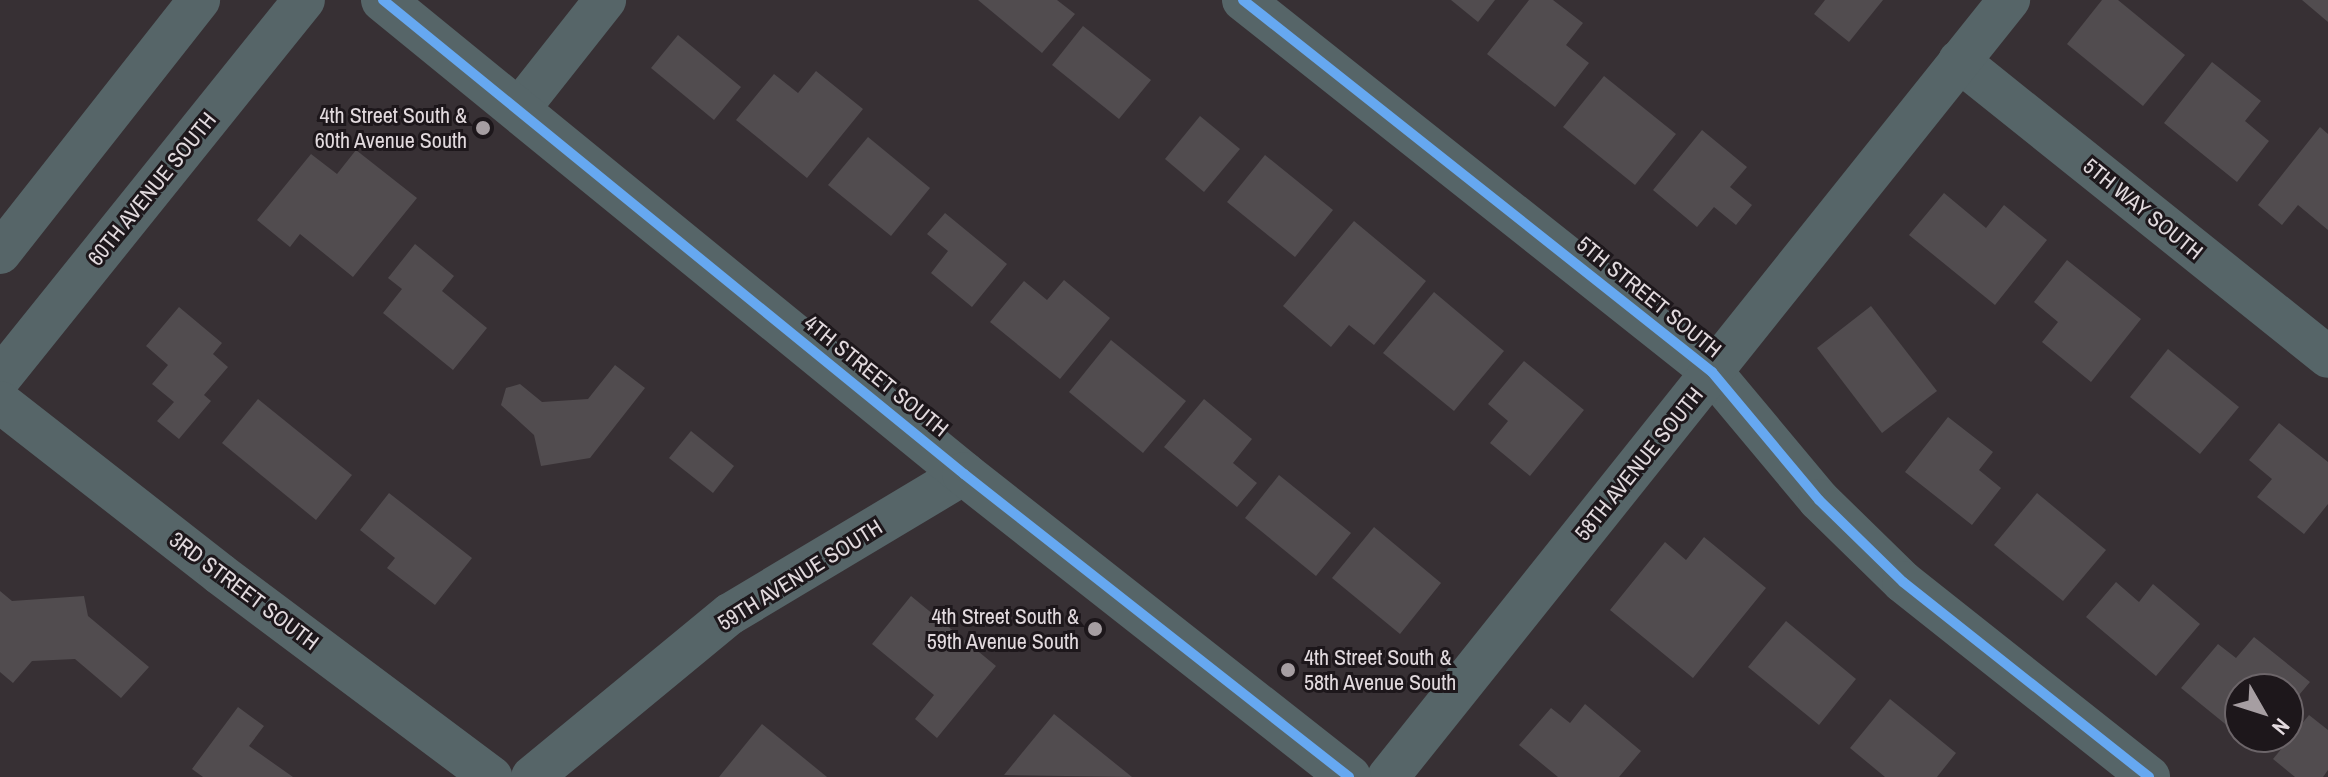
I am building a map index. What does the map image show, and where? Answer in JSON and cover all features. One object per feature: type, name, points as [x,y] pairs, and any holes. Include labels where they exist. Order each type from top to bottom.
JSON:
[{"type":"street","points":[[0,253],[199,0]]},
{"type":"street","name":"60TH AVENUE SOUTH","points":[[0,378],[304,0]]},
{"type":"street","name":"4TH STREET SOUTH","points":[[383,0],[964,474],[1349,777]]},
{"type":"street","points":[[519,109],[605,0]]},
{"type":"street","name":"5TH STREET SOUTH","points":[[1243,0],[1712,372],[1819,500],[1903,582],[2149,777]]},
{"type":"street","name":"58TH AVENUE SOUTH","points":[[1388,777],[2009,0]]},
{"type":"street","name":"5TH WAY SOUTH","points":[[1959,61],[2328,357]]},
{"type":"street","name":"3RD STREET SOUTH","points":[[0,402],[220,574],[491,777]]},
{"type":"street","name":"59TH AVENUE SOUTH","points":[[532,777],[730,614],[964,474]]},
{"type":"building","points":[[978,0],[1057,0],[1075,14],[1042,53]]},
{"type":"building","points":[[1451,0],[1495,0],[1478,22]]},
{"type":"building","points":[[1529,0],[1553,0],[1583,23],[1566,45],[1589,63],[1555,107],[1487,54]]},
{"type":"building","points":[[1825,0],[1883,0],[1849,42],[1814,14]]},
{"type":"building","points":[[2102,0],[2118,0],[2185,55],[2143,106],[2067,44]]},
{"type":"building","points":[[2302,0],[2328,0],[2328,22]]},
{"type":"building","points":[[1083,26],[1151,80],[1119,119],[1052,65]]},
{"type":"building","points":[[678,35],[741,87],[714,120],[651,68]]},
{"type":"building","points":[[2212,62],[2261,101],[2245,121],[2269,141],[2237,182],[2164,123]]},
{"type":"building","points":[[816,71],[863,109],[807,178],[736,120],[774,74],[798,93]]},
{"type":"building","points":[[1604,76],[1676,134],[1635,185],[1563,127]]},
{"type":"building","points":[[1200,116],[1240,149],[1204,192],[1165,159]]},
{"type":"building","points":[[2320,127],[2328,134],[2328,230],[2298,205],[2282,225],[2258,205]]},
{"type":"building","points":[[1702,130],[1747,167],[1730,187],[1752,205],[1736,225],[1714,207],[1697,227],[1653,190]]},
{"type":"building","points":[[868,137],[930,188],[891,236],[828,185]]},
{"type":"building","points":[[356,150],[417,198],[353,277],[300,234],[290,247],[257,220],[311,154],[337,174]]},
{"type":"building","points":[[1265,155],[1333,210],[1295,257],[1227,202]]},
{"type":"building","points":[[1944,193],[1986,228],[2004,205],[2047,240],[1995,305],[1909,235]]},
{"type":"building","points":[[945,213],[1007,264],[972,307],[931,273],[948,251],[927,234]]},
{"type":"building","points":[[1354,221],[1426,281],[1374,345],[1349,325],[1331,347],[1283,306]]},
{"type":"building","points":[[415,244],[454,276],[442,291],[487,328],[453,370],[383,313],[402,289],[388,278]]},
{"type":"building","points":[[2067,260],[2141,319],[2091,382],[2042,342],[2058,322],[2034,302]]},
{"type":"building","points":[[1064,280],[1110,318],[1060,379],[990,322],[1024,281],[1047,300]]},
{"type":"building","points":[[1434,292],[1504,351],[1454,411],[1383,353]]},
{"type":"building","points":[[1871,306],[1937,391],[1882,433],[1817,348]]},
{"type":"building","points":[[179,307],[222,343],[213,354],[228,367],[204,395],[211,401],[179,439],[157,421],[174,402],[152,384],[168,365],[146,346]]},
{"type":"building","points":[[1111,340],[1186,401],[1143,453],[1069,392]]},
{"type":"building","points":[[2168,349],[2239,407],[2200,454],[2130,397]]},
{"type":"building","points":[[1524,361],[1584,410],[1530,476],[1490,443],[1508,421],[1488,404]]},
{"type":"building","points":[[615,365],[645,388],[590,458],[541,466],[534,435],[501,405],[506,388],[520,384],[542,402],[588,399]]},
{"type":"building","points":[[258,399],[352,475],[316,520],[222,443]]},
{"type":"building","points":[[1204,399],[1252,439],[1233,463],[1257,483],[1237,507],[1164,447]]},
{"type":"building","points":[[1948,417],[1993,452],[1979,470],[2001,488],[1972,525],[1905,472]]},
{"type":"building","points":[[2279,423],[2328,462],[2328,504],[2304,534],[2257,497],[2272,479],[2249,460]]},
{"type":"building","points":[[691,431],[734,466],[713,493],[669,458]]},
{"type":"building","points":[[1279,475],[1351,533],[1316,576],[1245,518]]},
{"type":"building","points":[[389,493],[472,558],[435,605],[387,568],[395,558],[360,530]]},
{"type":"building","points":[[2037,493],[2106,550],[2063,601],[1994,545]]},
{"type":"building","points":[[1374,527],[1441,583],[1400,634],[1332,578]]},
{"type":"building","points":[[1704,537],[1766,588],[1693,678],[1610,610],[1665,542],[1686,560]]},
{"type":"building","points":[[2116,582],[2139,602],[2153,584],[2200,624],[2156,676],[2086,617]]},
{"type":"building","points":[[0,591],[12,601],[84,596],[88,616],[149,667],[121,698],[75,659],[32,661],[13,683],[0,672]]},
{"type":"building","points":[[911,596],[996,666],[937,738],[915,719],[934,695],[872,644]]},
{"type":"building","points":[[1786,621],[1856,679],[1819,725],[1748,667]]},
{"type":"building","points":[[2254,637],[2299,673],[2224,673],[2224,723],[2181,688],[2218,644],[2236,658]]},
{"type":"building","points":[[1890,699],[1956,753],[1937,777],[1885,777],[1850,748]]},
{"type":"building","points":[[1585,704],[1641,751],[1619,777],[1558,777],[1519,745],[1551,708],[1570,723]]},
{"type":"building","points":[[238,707],[264,726],[249,746],[293,777],[203,777],[192,769]]},
{"type":"building","points":[[1054,714],[1132,777],[1004,775]]},
{"type":"building","points":[[2309,715],[2328,730],[2328,770],[2323,777],[2295,777],[2273,759],[2278,753],[2304,753],[2304,721]]},
{"type":"building","points":[[762,724],[827,777],[719,777]]},
{"type":"cycle path","points":[[383,0],[964,474],[1349,777]]},
{"type":"cycle path","points":[[1243,0],[1712,372],[1819,500],[1903,582],[2149,777]]},
{"type":"place","name":"4th Street South & 60th Avenue South","points":[[483,128]]},
{"type":"place","name":"4th Street South & 59th Avenue South","points":[[1095,629]]},
{"type":"place","name":"4th Street South & 58th Avenue South","points":[[1288,670]]}]
